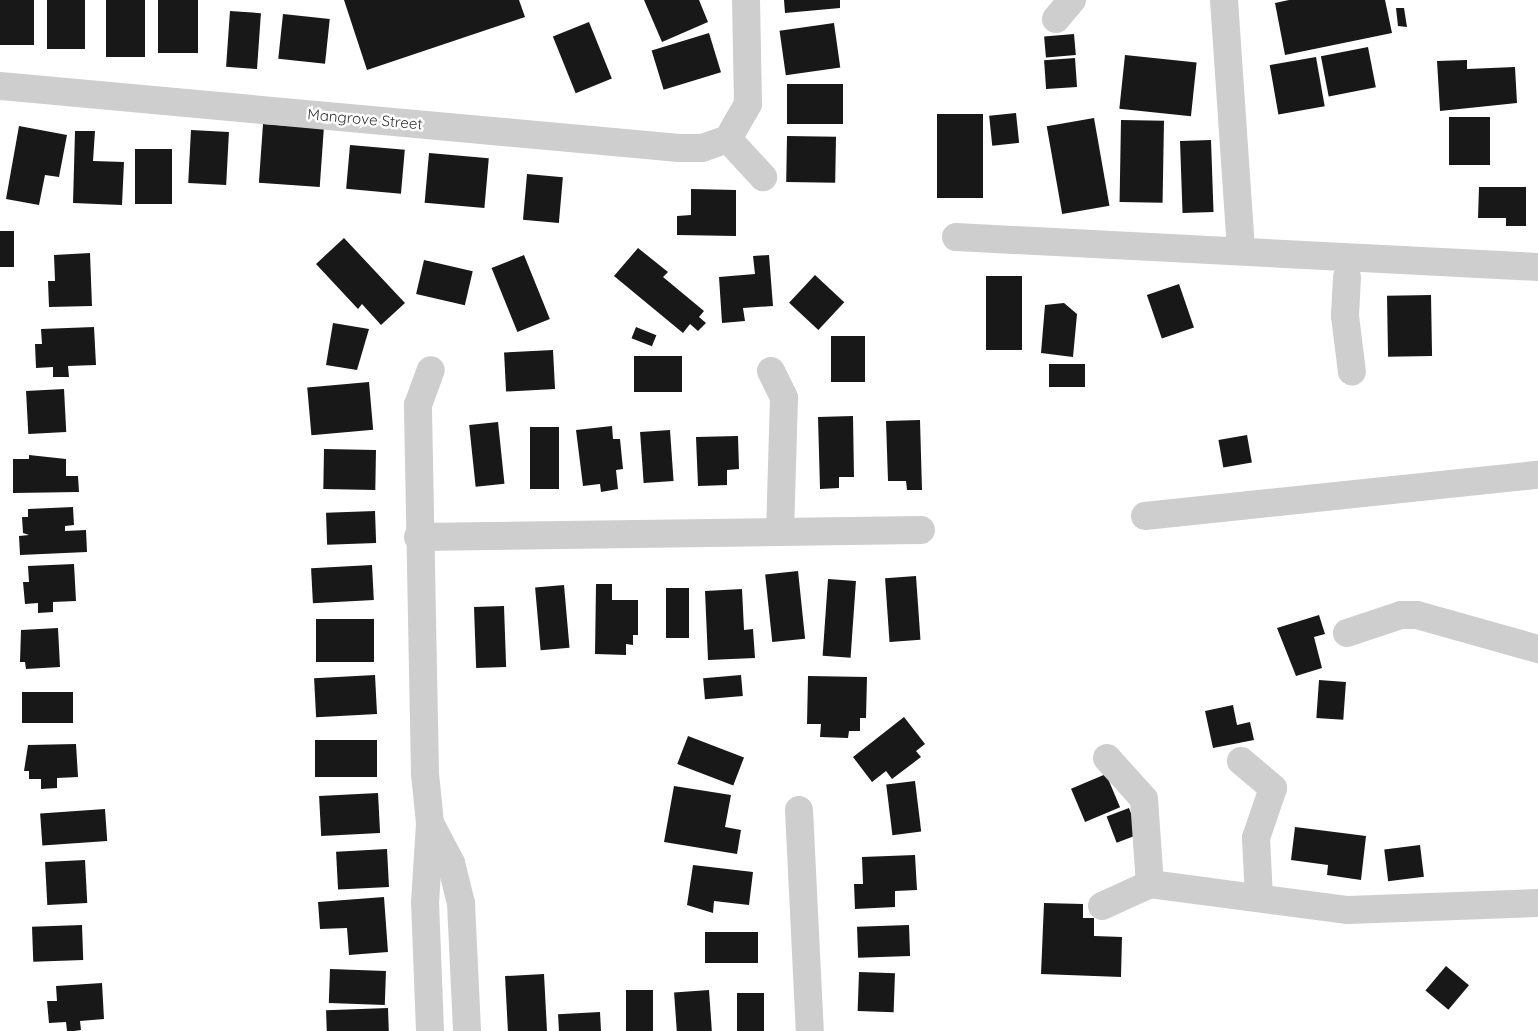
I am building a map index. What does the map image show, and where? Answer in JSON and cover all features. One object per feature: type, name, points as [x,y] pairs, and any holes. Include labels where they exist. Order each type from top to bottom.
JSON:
[{"type":"street","points":[[746,0],[748,104],[728,139],[763,177]]},
{"type":"street","points":[[1224,0],[1241,249]]},
{"type":"street","name":"Mangrove Street","points":[[0,86],[679,148],[702,148],[728,139]]},
{"type":"street","points":[[956,236],[1241,249],[1538,267]]},
{"type":"street","points":[[1347,277],[1345,316],[1352,372]]},
{"type":"street","points":[[430,1031],[425,903],[430,823],[425,774],[418,537],[418,405],[431,370]]},
{"type":"street","points":[[771,371],[784,398],[780,532]]},
{"type":"street","points":[[1145,516],[1538,475]]},
{"type":"street","points":[[418,537],[921,530]]},
{"type":"street","points":[[1347,633],[1393,617],[1417,615],[1538,649]]},
{"type":"street","points":[[1107,758],[1144,799],[1150,884]]},
{"type":"street","points":[[1242,761],[1273,788],[1256,838],[1259,897]]},
{"type":"street","points":[[799,810],[810,1031]]},
{"type":"street","points":[[430,823],[451,863],[461,903],[467,1031]]},
{"type":"street","points":[[1102,906],[1150,884],[1259,897],[1538,903]]},
{"type":"building","points":[[0,0],[34,0],[34,45],[0,45]]},
{"type":"building","points":[[47,0],[85,0],[85,49],[47,49]]},
{"type":"building","points":[[106,0],[145,0],[145,57],[106,57]]},
{"type":"building","points":[[158,0],[198,0],[198,53],[158,53]]},
{"type":"building","points":[[344,0],[519,0],[525,17],[367,70]]},
{"type":"building","points":[[644,0],[699,0],[708,22],[662,42]]},
{"type":"building","points":[[784,0],[840,0],[840,8],[785,13]]},
{"type":"building","points":[[1289,0],[1385,0],[1392,33],[1285,55],[1275,3]]},
{"type":"building","points":[[1396,8],[1404,8],[1407,27],[1398,26]]},
{"type":"building","points":[[230,11],[261,13],[257,69],[226,67]]},
{"type":"building","points":[[283,14],[330,19],[325,64],[278,59]]},
{"type":"building","points":[[589,22],[612,79],[576,93],[553,37]]},
{"type":"building","points":[[834,23],[840,68],[786,75],[780,31]]},
{"type":"building","points":[[709,33],[721,72],[664,90],[652,51]]},
{"type":"building","points":[[1074,34],[1076,55],[1046,58],[1044,37]]},
{"type":"building","points":[[1368,47],[1376,87],[1329,96],[1321,56]]},
{"type":"building","points":[[1125,55],[1197,63],[1191,116],[1119,109]]},
{"type":"building","points":[[1316,57],[1325,106],[1278,114],[1270,65]]},
{"type":"building","points":[[1075,58],[1077,87],[1046,89],[1044,60]]},
{"type":"building","points":[[1467,60],[1467,69],[1515,67],[1517,103],[1440,111],[1437,61]]},
{"type":"building","points":[[787,84],[843,84],[843,124],[787,124]]},
{"type":"building","points":[[1016,113],[1019,143],[992,146],[989,116]]},
{"type":"building","points":[[937,114],[983,114],[983,198],[937,198]]},
{"type":"building","points":[[1449,117],[1490,117],[1490,165],[1449,165]]},
{"type":"building","points":[[1094,118],[1109,206],[1062,214],[1047,126]]},
{"type":"building","points":[[1121,120],[1164,121],[1163,203],[1120,202]]},
{"type":"building","points":[[263,124],[324,128],[320,187],[259,183]]},
{"type":"building","points":[[19,126],[67,135],[59,177],[45,175],[39,205],[6,199]]},
{"type":"building","points":[[191,130],[229,132],[226,185],[188,183]]},
{"type":"building","points":[[75,131],[95,131],[93,161],[124,162],[122,205],[73,203]]},
{"type":"building","points":[[787,136],[836,137],[835,183],[786,182]]},
{"type":"building","points":[[1211,140],[1214,212],[1183,213],[1180,141]]},
{"type":"building","points":[[350,145],[405,150],[401,194],[346,189]]},
{"type":"building","points":[[135,149],[172,149],[172,204],[135,204]]},
{"type":"building","points":[[429,153],[489,158],[484,208],[425,203]]},
{"type":"building","points":[[527,174],[563,177],[559,223],[523,220]]},
{"type":"building","points":[[1479,187],[1526,187],[1526,226],[1506,226],[1506,218],[1478,218]]},
{"type":"building","points":[[691,189],[736,190],[736,236],[677,235],[677,216],[691,215]]},
{"type":"building","points":[[0,231],[14,231],[14,267],[0,267]]},
{"type":"building","points":[[344,238],[405,303],[381,325],[362,304],[358,309],[316,264]]},
{"type":"building","points":[[638,248],[668,272],[663,277],[704,311],[699,317],[706,323],[698,331],[690,324],[683,333],[614,276]]},
{"type":"building","points":[[90,253],[92,306],[49,307],[48,281],[55,281],[54,255]]},
{"type":"building","points":[[524,255],[550,319],[517,332],[492,268]]},
{"type":"building","points":[[769,255],[773,306],[743,308],[745,321],[722,323],[719,277],[755,274],[753,256]]},
{"type":"building","points":[[424,260],[473,271],[465,305],[416,294]]},
{"type":"building","points":[[815,275],[844,302],[818,330],[789,303]]},
{"type":"building","points":[[986,276],[1022,276],[1022,350],[986,350]]},
{"type":"building","points":[[1179,284],[1194,327],[1162,339],[1147,295]]},
{"type":"building","points":[[1431,295],[1432,356],[1388,357],[1387,296]]},
{"type":"building","points":[[1064,303],[1077,314],[1073,357],[1041,353],[1045,305]]},
{"type":"building","points":[[333,323],[369,329],[357,370],[326,365]]},
{"type":"building","points":[[94,327],[96,365],[68,366],[69,377],[53,377],[53,367],[36,368],[35,344],[42,344],[41,329]]},
{"type":"building","points":[[636,327],[656,335],[652,346],[632,338]]},
{"type":"building","points":[[831,336],[865,336],[865,382],[831,382]]},
{"type":"building","points":[[553,350],[555,389],[506,392],[504,353]]},
{"type":"building","points":[[634,356],[682,356],[682,392],[634,392]]},
{"type":"building","points":[[1049,364],[1085,364],[1085,387],[1049,387]]},
{"type":"building","points":[[369,382],[373,430],[311,435],[307,387]]},
{"type":"building","points":[[64,389],[66,432],[28,434],[26,391]]},
{"type":"building","points":[[853,416],[854,477],[839,477],[839,488],[820,489],[818,417]]},
{"type":"building","points":[[920,420],[922,490],[907,490],[906,481],[888,481],[886,421]]},
{"type":"building","points":[[498,422],[504,484],[476,487],[469,425]]},
{"type":"building","points":[[612,426],[613,439],[620,439],[623,469],[616,470],[618,489],[601,492],[600,484],[583,486],[576,430]]},
{"type":"building","points":[[530,427],[559,427],[559,489],[530,489]]},
{"type":"building","points":[[670,430],[674,481],[644,483],[640,432]]},
{"type":"building","points":[[1247,435],[1252,463],[1223,468],[1218,440]]},
{"type":"building","points":[[738,436],[739,469],[727,470],[727,485],[698,486],[696,437]]},
{"type":"building","points":[[324,449],[376,450],[375,490],[323,489]]},
{"type":"building","points":[[29,455],[66,459],[66,476],[78,476],[79,492],[13,493],[13,459],[29,459]]},
{"type":"building","points":[[73,507],[74,525],[65,526],[65,531],[86,530],[87,552],[20,555],[19,536],[29,535],[23,533],[22,517],[28,517],[28,509]]},
{"type":"building","points":[[375,511],[376,543],[327,545],[326,513]]},
{"type":"building","points":[[74,564],[76,601],[53,602],[53,612],[38,613],[38,603],[25,604],[23,582],[29,582],[28,566]]},
{"type":"building","points":[[372,565],[374,600],[313,603],[311,568]]},
{"type":"building","points":[[798,571],[805,639],[772,642],[765,574]]},
{"type":"building","points":[[916,576],[920,640],[890,642],[885,578]]},
{"type":"building","points":[[828,579],[856,581],[851,658],[823,656]]},
{"type":"building","points":[[596,584],[612,584],[612,600],[638,600],[638,635],[633,635],[633,645],[626,644],[626,655],[595,654]]},
{"type":"building","points":[[564,585],[569,648],[541,650],[535,588]]},
{"type":"building","points":[[666,588],[689,588],[689,638],[666,638]]},
{"type":"building","points":[[742,589],[744,630],[753,629],[755,658],[708,660],[705,591]]},
{"type":"building","points":[[504,606],[506,667],[476,668],[474,607]]},
{"type":"building","points":[[1319,615],[1325,634],[1314,637],[1322,668],[1296,676],[1277,628]]},
{"type":"building","points":[[316,619],[374,619],[374,662],[316,662]]},
{"type":"building","points":[[58,628],[60,667],[26,669],[25,662],[20,662],[21,630]]},
{"type":"building","points":[[375,675],[377,714],[316,717],[314,678]]},
{"type":"building","points":[[741,675],[743,696],[705,699],[703,678]]},
{"type":"building","points":[[808,676],[867,677],[866,718],[860,718],[860,731],[849,731],[848,738],[820,737],[821,724],[807,724]]},
{"type":"building","points":[[1319,680],[1346,682],[1343,720],[1316,718]]},
{"type":"building","points":[[22,692],[73,692],[73,723],[22,723]]},
{"type":"building","points":[[1233,705],[1237,725],[1250,722],[1254,740],[1213,748],[1205,711]]},
{"type":"building","points":[[904,717],[925,744],[916,751],[921,757],[892,779],[886,771],[872,782],[853,757]]},
{"type":"building","points":[[688,736],[744,758],[733,786],[677,764]]},
{"type":"building","points":[[315,740],[377,740],[377,777],[315,777]]},
{"type":"building","points":[[76,744],[78,777],[57,778],[57,788],[41,789],[41,779],[29,779],[29,771],[24,771],[28,745]]},
{"type":"building","points":[[1106,774],[1120,807],[1085,822],[1071,789]]},
{"type":"building","points":[[915,781],[921,832],[892,835],[886,785]]},
{"type":"building","points":[[674,786],[731,795],[725,827],[741,830],[737,854],[664,842]]},
{"type":"building","points":[[378,793],[380,833],[321,836],[319,796]]},
{"type":"building","points":[[1129,808],[1139,834],[1117,843],[1107,817]]},
{"type":"building","points":[[105,809],[107,841],[42,845],[40,814]]},
{"type":"building","points":[[1295,827],[1366,836],[1361,880],[1327,875],[1328,865],[1291,860]]},
{"type":"building","points":[[1420,845],[1424,877],[1388,881],[1384,849]]},
{"type":"building","points":[[387,849],[389,887],[338,890],[336,852]]},
{"type":"building","points":[[915,855],[917,890],[895,891],[895,907],[855,909],[854,884],[863,884],[862,857]]},
{"type":"building","points":[[85,860],[87,903],[47,905],[45,862]]},
{"type":"building","points":[[693,865],[753,872],[749,905],[714,901],[713,913],[687,905]]},
{"type":"building","points":[[384,897],[388,952],[349,955],[347,928],[320,929],[318,902]]},
{"type":"building","points":[[1044,903],[1083,904],[1083,918],[1094,918],[1094,936],[1122,937],[1121,977],[1041,974]]},
{"type":"building","points":[[82,925],[83,960],[33,962],[32,927]]},
{"type":"building","points":[[909,925],[910,956],[858,958],[857,927]]},
{"type":"building","points":[[705,932],[758,932],[758,963],[705,963]]},
{"type":"building","points":[[1446,966],[1469,985],[1448,1010],[1425,991]]},
{"type":"building","points":[[330,969],[386,971],[385,1005],[329,1003]]},
{"type":"building","points":[[859,972],[895,973],[894,1012],[858,1011]]},
{"type":"building","points":[[544,974],[547,1031],[508,1031],[505,976]]},
{"type":"building","points":[[102,983],[104,1019],[80,1021],[81,1030],[74,1031],[67,1031],[66,1022],[49,1023],[47,1001],[57,1001],[56,986]]},
{"type":"building","points":[[626,990],[653,990],[653,1031],[626,1031]]},
{"type":"building","points":[[709,990],[712,1031],[677,1031],[674,992]]},
{"type":"building","points":[[737,993],[764,993],[764,1031],[737,1031]]},
{"type":"building","points":[[388,1008],[389,1031],[327,1031],[326,1010]]},
{"type":"building","points":[[600,1012],[601,1031],[559,1031],[558,1014]]}]
